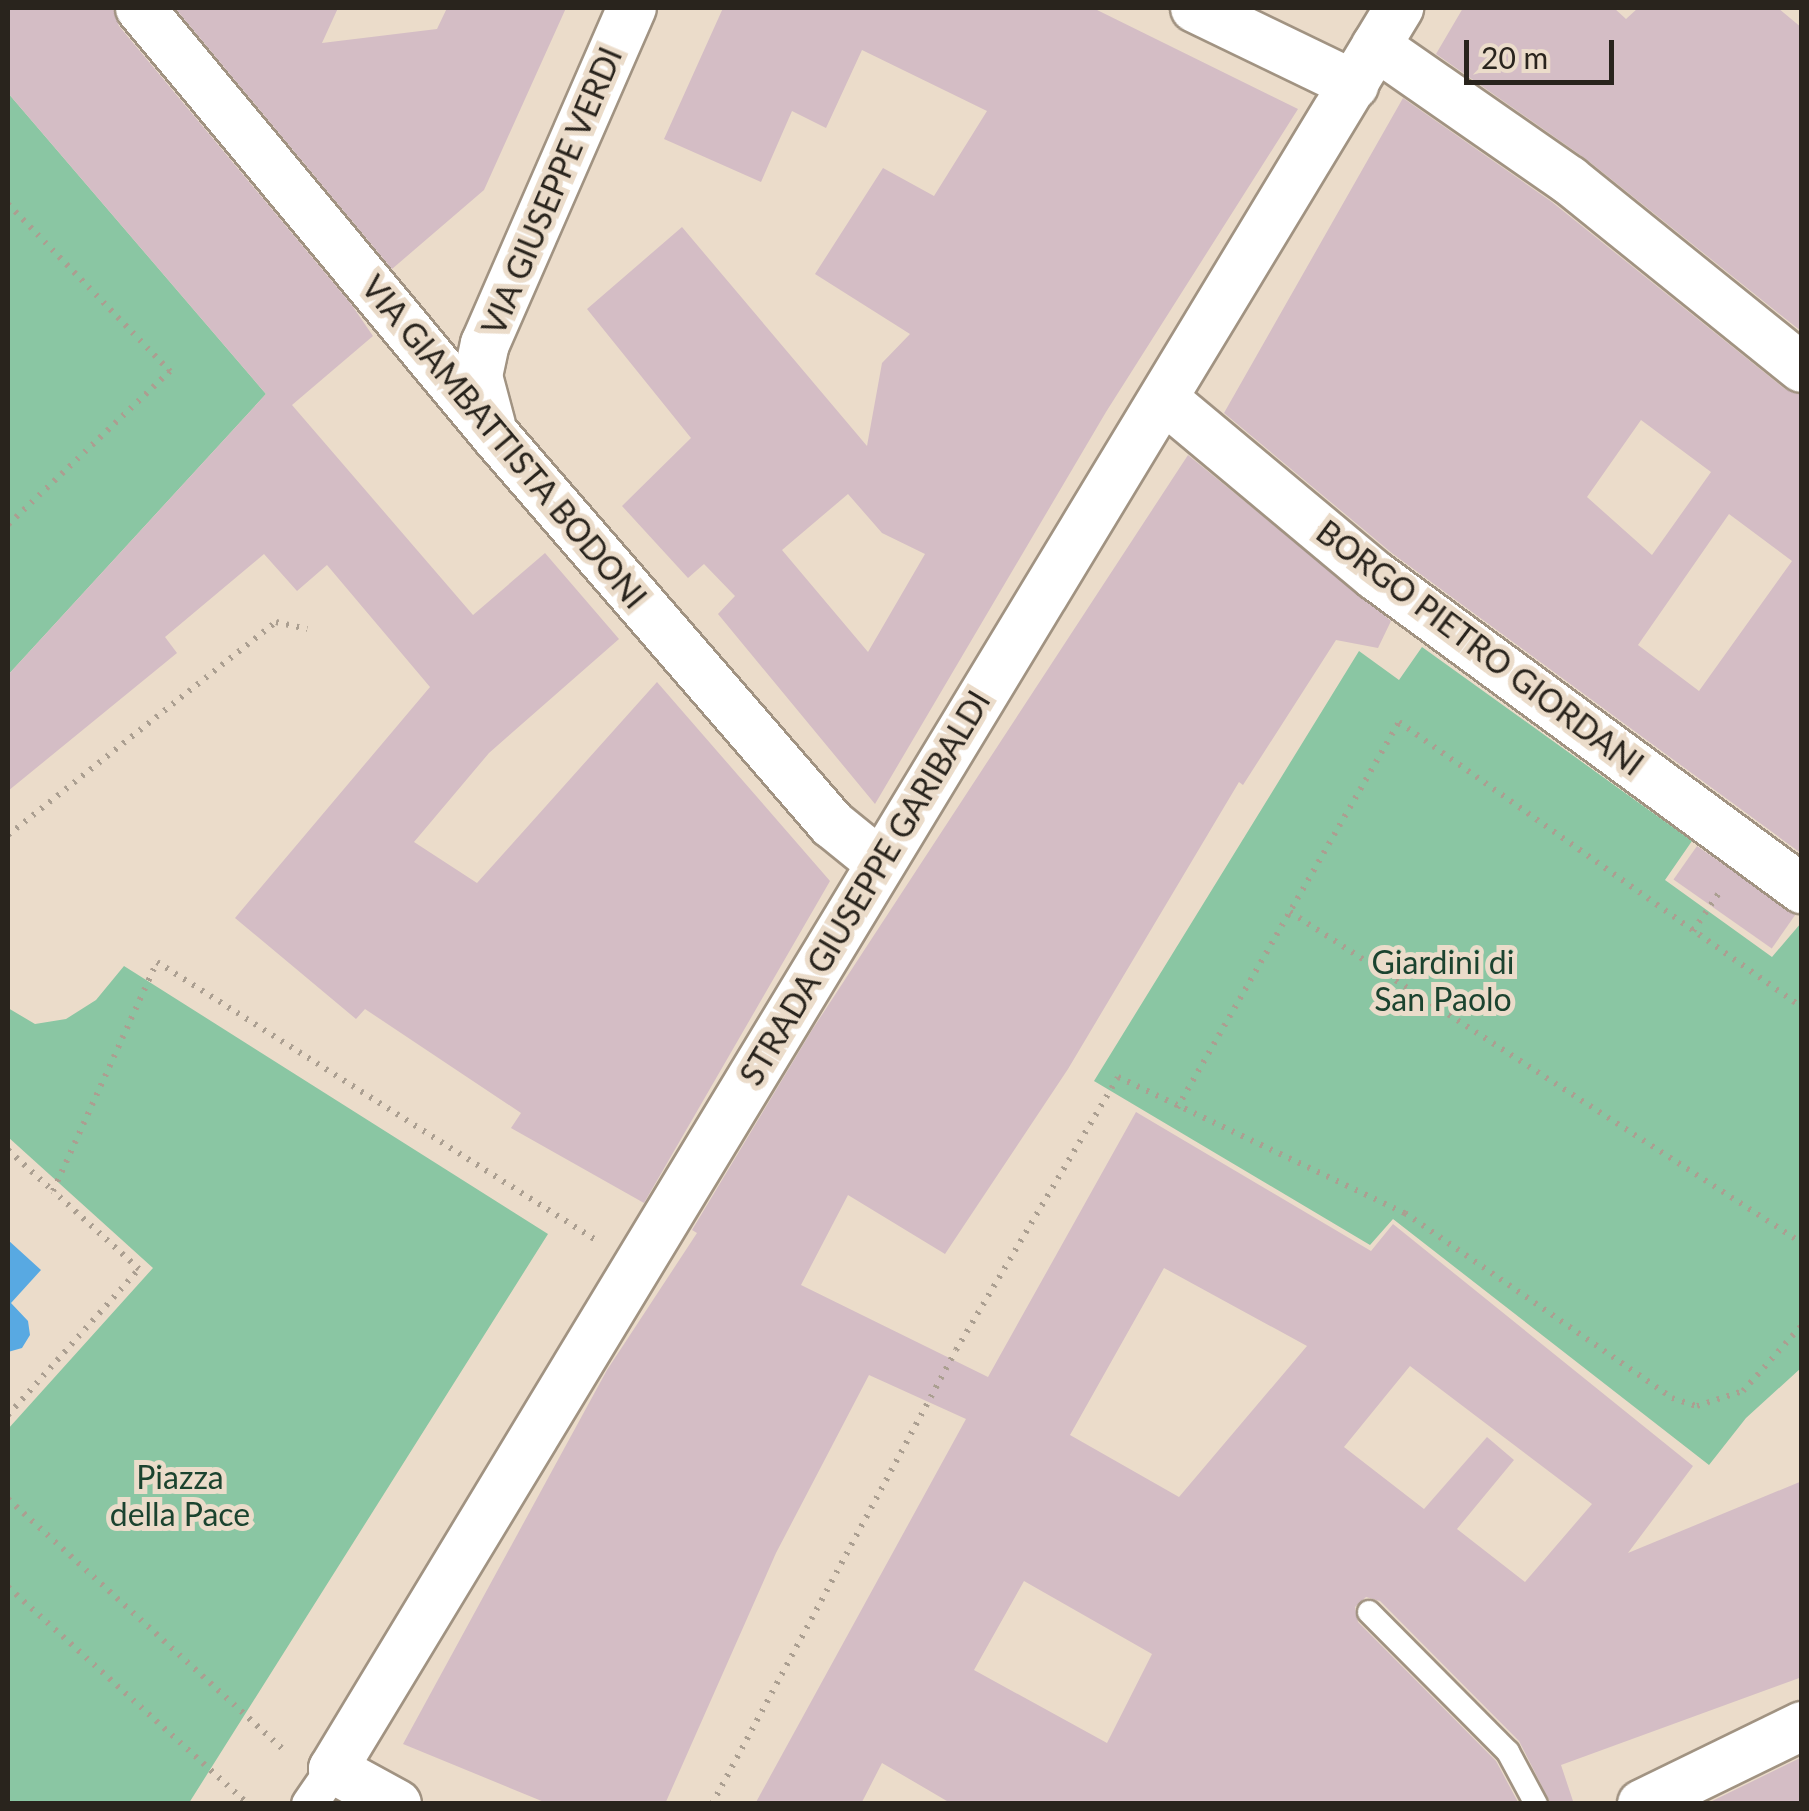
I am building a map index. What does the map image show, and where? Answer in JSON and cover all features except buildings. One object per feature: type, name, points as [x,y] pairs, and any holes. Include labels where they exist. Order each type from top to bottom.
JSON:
[{"type":"street","name":"VIA GIAMBATTISTA BODONI","points":[[140,8],[494,435],[832,824],[880,863]]},
{"type":"street","name":"VIA GIUSEPPE VERDI","points":[[494,435],[478,376],[485,344],[632,8]]},
{"type":"street","points":[[1195,8],[1376,46],[1569,180],[1802,368]]},
{"type":"street","name":"STRADA GIUSEPPE GARIBALDI","points":[[322,1785],[634,1264],[1376,46]]},
{"type":"street","name":"BORGO PIETRO GIORDANI","points":[[1164,399],[1376,576],[1802,889]]},
{"type":"street","points":[[1642,1804],[1802,1726]]},
{"type":"street","points":[[322,1785],[398,1804]]},
{"type":"lane","points":[[1369,1612],[1508,1752],[1536,1804]]},
{"type":"path","points":[[8,204],[170,371],[8,525]]},
{"type":"path","points":[[8,836],[276,622],[308,629]]},
{"type":"path","points":[[1177,1108],[1399,722],[1802,1007]]},
{"type":"path","points":[[1290,912],[1802,1243]]},
{"type":"path","points":[[53,1191],[157,962],[634,1264]]},
{"type":"path","points":[[712,1804],[956,1350],[1118,1078],[1405,1214],[1672,1398],[1697,1406],[1743,1392],[1802,1326]]},
{"type":"path","points":[[8,1150],[139,1269],[8,1416]]},
{"type":"path","points":[[8,1499],[322,1785]]},
{"type":"path","points":[[8,1587],[248,1804]]},
{"type":"green space","points":[[8,93],[266,394],[8,675]]},
{"type":"green space","name":"Giardini di San Paolo","points":[[1422,647],[1692,841],[1665,880],[1772,957],[1801,923],[1801,1368],[1746,1418],[1709,1465],[1393,1219],[1370,1245],[1094,1081],[1359,651],[1399,680]]},
{"type":"green space","name":"Piazza della Pace","points":[[124,966],[548,1234],[189,1803],[8,1803],[8,1429],[153,1268],[8,1137],[8,1008],[35,1024],[66,1019],[96,1000]]},
{"type":"water","points":[[8,1240],[41,1270],[11,1303],[28,1321],[30,1335],[22,1348],[8,1352]]}]
